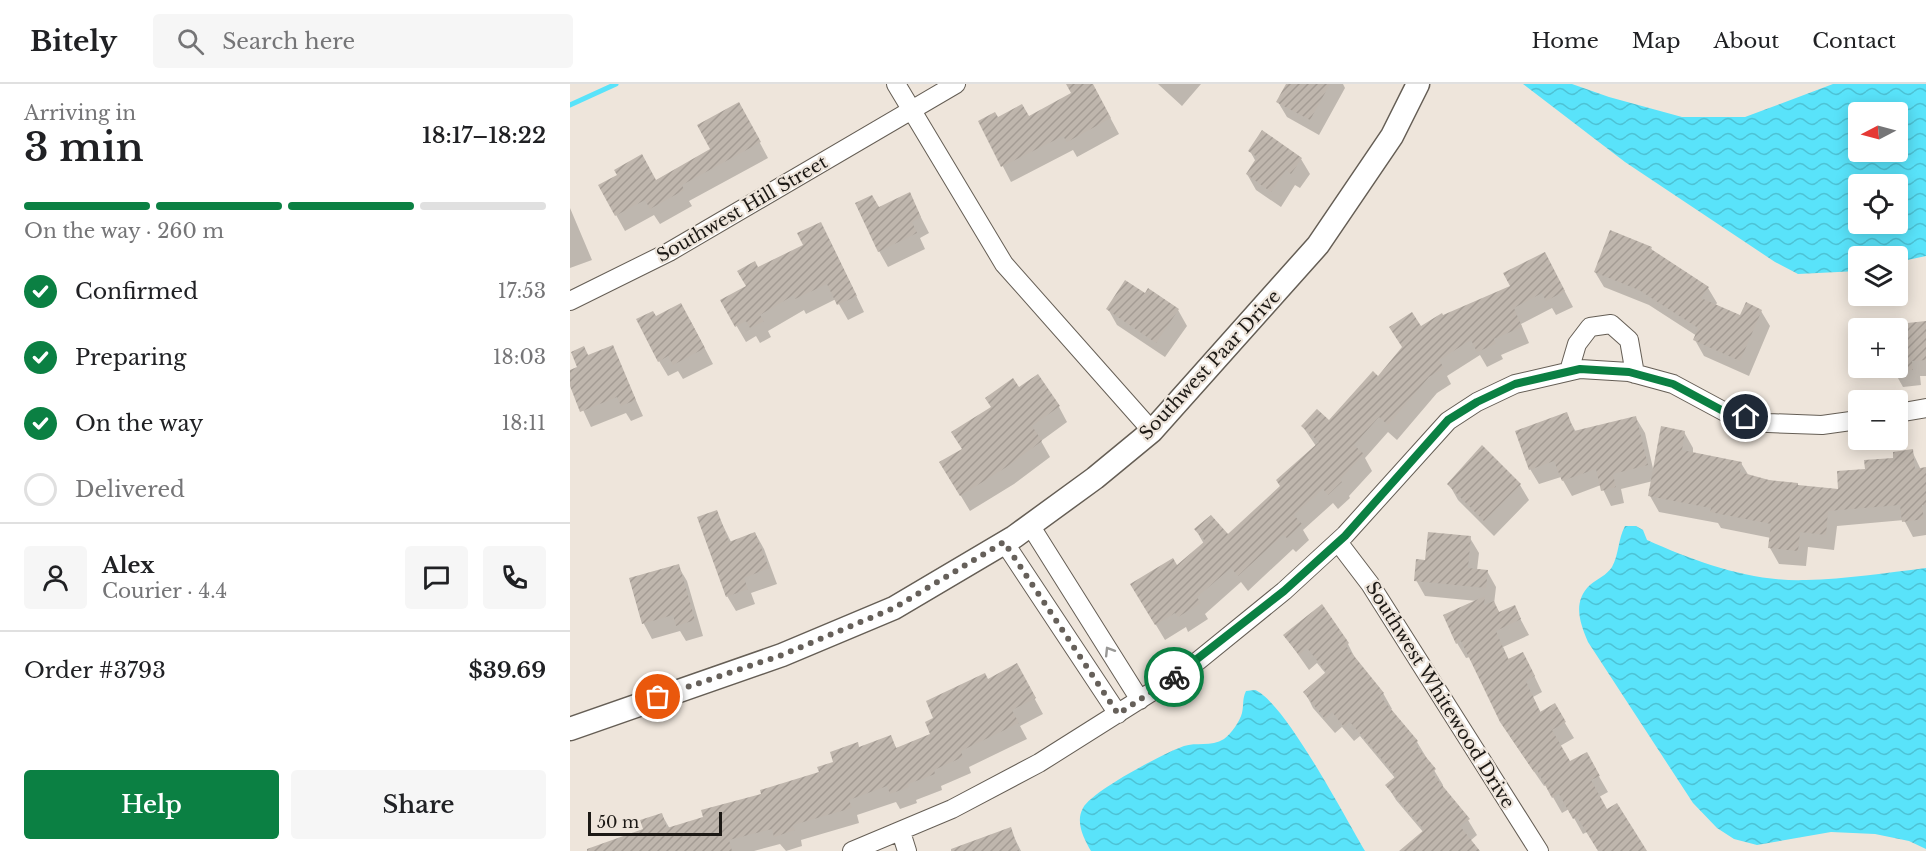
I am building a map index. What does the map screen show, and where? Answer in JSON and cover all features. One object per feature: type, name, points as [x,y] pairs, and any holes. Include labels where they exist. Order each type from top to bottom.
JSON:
[{"type":"street","points":[[896,84],[1004,264],[1152,432]]},
{"type":"street","name":"Southwest Hill Street","points":[[570,301],[669,252],[956,84]]},
{"type":"street","name":"Southwest Paar Drive","points":[[570,729],[782,655],[894,608],[1004,542],[1095,478],[1152,432],[1318,245],[1392,136],[1418,84]]},
{"type":"street","points":[[1569,371],[1577,344],[1590,327],[1611,324],[1629,340],[1635,374]]},
{"type":"street","points":[[852,851],[901,832],[1040,763],[1196,662],[1284,591],[1338,542],[1448,420],[1477,402],[1515,384],[1580,369],[1635,374],[1673,384],[1725,412],[1768,423],[1822,425],[1848,421]]},
{"type":"street","points":[[1908,411],[1926,408]]},
{"type":"street","points":[[1030,525],[1140,700]]},
{"type":"street","points":[[1004,542],[1118,714]]},
{"type":"street","name":"Southwest Whitewood Drive","points":[[1338,542],[1370,584],[1539,851]]},
{"type":"street","points":[[901,832],[908,851]]},
{"type":"water","points":[[1523,84],[1572,84],[1609,97],[1682,117],[1745,117],[1833,84],[1926,84],[1926,256],[1908,260],[1908,246],[1848,246],[1848,272],[1798,274],[1775,262],[1625,162]]},
{"type":"water","points":[[1625,526],[1636,526],[1643,530],[1647,540],[1685,556],[1724,569],[1765,578],[1821,579],[1926,568],[1926,849],[1909,841],[1875,834],[1831,832],[1757,845],[1734,839],[1717,828],[1693,803],[1588,642],[1580,620],[1581,598],[1590,585],[1612,567]]},
{"type":"water","points":[[1255,690],[1282,715],[1298,737],[1365,851],[1091,851],[1080,825],[1081,813],[1089,801],[1129,773],[1174,750],[1224,739],[1239,720],[1246,691]]},
{"type":"building","points":[[1066,84],[1093,84],[1111,118],[1067,142],[1063,136],[1001,167],[978,121],[995,112],[998,117],[1022,104],[1029,116],[1071,93]]},
{"type":"building","points":[[1286,84],[1330,84],[1310,120],[1276,102]]},
{"type":"building","points":[[739,102],[761,142],[682,185],[684,190],[650,209],[645,200],[615,216],[598,185],[617,175],[614,170],[642,154],[656,180],[710,149],[697,125]]},
{"type":"building","points":[[1262,130],[1302,158],[1291,174],[1286,170],[1271,192],[1246,174],[1257,157],[1248,151]]},
{"type":"building","points":[[910,192],[921,217],[912,222],[917,233],[878,252],[855,203],[872,195],[879,207]]},
{"type":"building","points":[[821,222],[857,296],[837,305],[827,284],[795,299],[794,295],[760,315],[764,321],[750,328],[746,321],[735,327],[720,300],[746,286],[737,271],[755,261],[758,267],[803,245],[797,233]]},
{"type":"building","points":[[1610,230],[1652,247],[1651,249],[1709,287],[1701,298],[1740,315],[1746,302],[1762,310],[1740,361],[1693,340],[1698,328],[1639,290],[1594,272]]},
{"type":"building","points":[[1545,252],[1565,291],[1546,301],[1542,293],[1514,308],[1522,327],[1494,339],[1496,344],[1477,352],[1471,340],[1439,360],[1444,368],[1429,377],[1388,425],[1379,417],[1354,445],[1364,454],[1340,480],[1342,482],[1328,495],[1323,489],[1294,515],[1302,524],[1287,538],[1283,535],[1238,576],[1231,568],[1197,597],[1201,603],[1178,617],[1175,613],[1155,625],[1130,584],[1173,558],[1177,565],[1205,541],[1194,529],[1211,515],[1228,534],[1280,486],[1276,480],[1319,442],[1301,426],[1317,409],[1329,420],[1373,371],[1378,376],[1402,347],[1389,327],[1412,312],[1421,326],[1442,313],[1443,315],[1510,286],[1503,273]]},
{"type":"building","points":[[1125,280],[1145,293],[1148,288],[1179,309],[1156,343],[1106,309]]},
{"type":"building","points":[[681,303],[705,348],[673,365],[668,356],[658,362],[636,319],[653,311],[656,316]]},
{"type":"building","points":[[1926,321],[1926,360],[1912,361],[1913,370],[1908,370],[1908,323]]},
{"type":"building","points":[[613,345],[636,400],[621,406],[617,397],[580,412],[570,386],[570,370],[577,367],[571,352],[584,346],[588,355]]},
{"type":"building","points":[[1038,374],[1060,406],[1032,426],[1042,441],[1005,468],[960,496],[939,462],[962,449],[951,432],[991,407],[985,398],[1013,378],[1019,387]]},
{"type":"building","points":[[1567,412],[1574,431],[1636,416],[1648,465],[1613,474],[1616,487],[1601,491],[1596,469],[1562,481],[1554,461],[1529,470],[1515,431]]},
{"type":"building","points":[[1661,426],[1685,431],[1682,450],[1742,462],[1740,472],[1769,480],[1798,483],[1798,485],[1838,489],[1837,471],[1865,469],[1864,460],[1893,458],[1893,452],[1913,449],[1915,469],[1926,467],[1926,505],[1922,505],[1924,519],[1902,522],[1900,505],[1828,511],[1826,535],[1800,532],[1798,551],[1768,548],[1771,524],[1710,512],[1711,508],[1648,496]]},
{"type":"building","points":[[1482,445],[1521,484],[1484,521],[1447,484]]},
{"type":"building","points":[[717,510],[729,542],[755,532],[769,568],[744,578],[748,589],[726,597],[697,517]]},
{"type":"building","points":[[1428,532],[1471,536],[1468,568],[1488,570],[1486,588],[1414,581],[1416,559],[1425,560]]},
{"type":"building","points":[[679,564],[695,620],[676,626],[673,615],[642,624],[629,578]]},
{"type":"building","points":[[1485,596],[1484,605],[1494,601],[1499,612],[1515,605],[1521,619],[1496,631],[1508,659],[1523,652],[1535,676],[1526,681],[1540,712],[1555,703],[1566,722],[1552,730],[1570,761],[1587,752],[1600,776],[1591,780],[1607,809],[1617,803],[1647,851],[1598,851],[1577,817],[1573,819],[1559,794],[1552,798],[1537,770],[1534,772],[1500,722],[1461,641],[1456,644],[1443,615]]},
{"type":"building","points":[[1322,604],[1349,643],[1346,646],[1384,693],[1380,696],[1418,741],[1415,744],[1436,769],[1432,773],[1470,819],[1460,826],[1480,851],[1399,851],[1424,830],[1385,785],[1396,776],[1350,722],[1344,727],[1332,712],[1325,719],[1303,692],[1326,672],[1307,648],[1299,655],[1283,635]]},
{"type":"building","points":[[1017,663],[1036,698],[1012,710],[1019,723],[961,751],[963,757],[934,770],[935,774],[908,784],[909,787],[890,794],[887,786],[849,800],[852,808],[793,825],[795,830],[774,837],[772,829],[729,840],[732,851],[587,851],[587,849],[643,829],[640,820],[662,813],[667,828],[703,817],[701,810],[761,794],[760,790],[819,772],[817,767],[833,762],[830,752],[858,742],[859,747],[891,735],[896,748],[930,734],[925,722],[933,718],[926,701],[985,673],[988,679]]},
{"type":"building","points":[[1011,827],[1019,851],[951,851],[951,849]]},
{"type":"waterway","points":[[570,105],[616,84]]},
{"type":"way so far","points":[[658,697],[782,655],[894,608],[1004,542],[1118,714],[1174,677]]},
{"type":"route","points":[[1174,677],[1188,669],[1284,591],[1345,536],[1448,420],[1477,402],[1515,384],[1580,369],[1629,372],[1673,384],[1701,396],[1725,412],[1746,417]]}]
